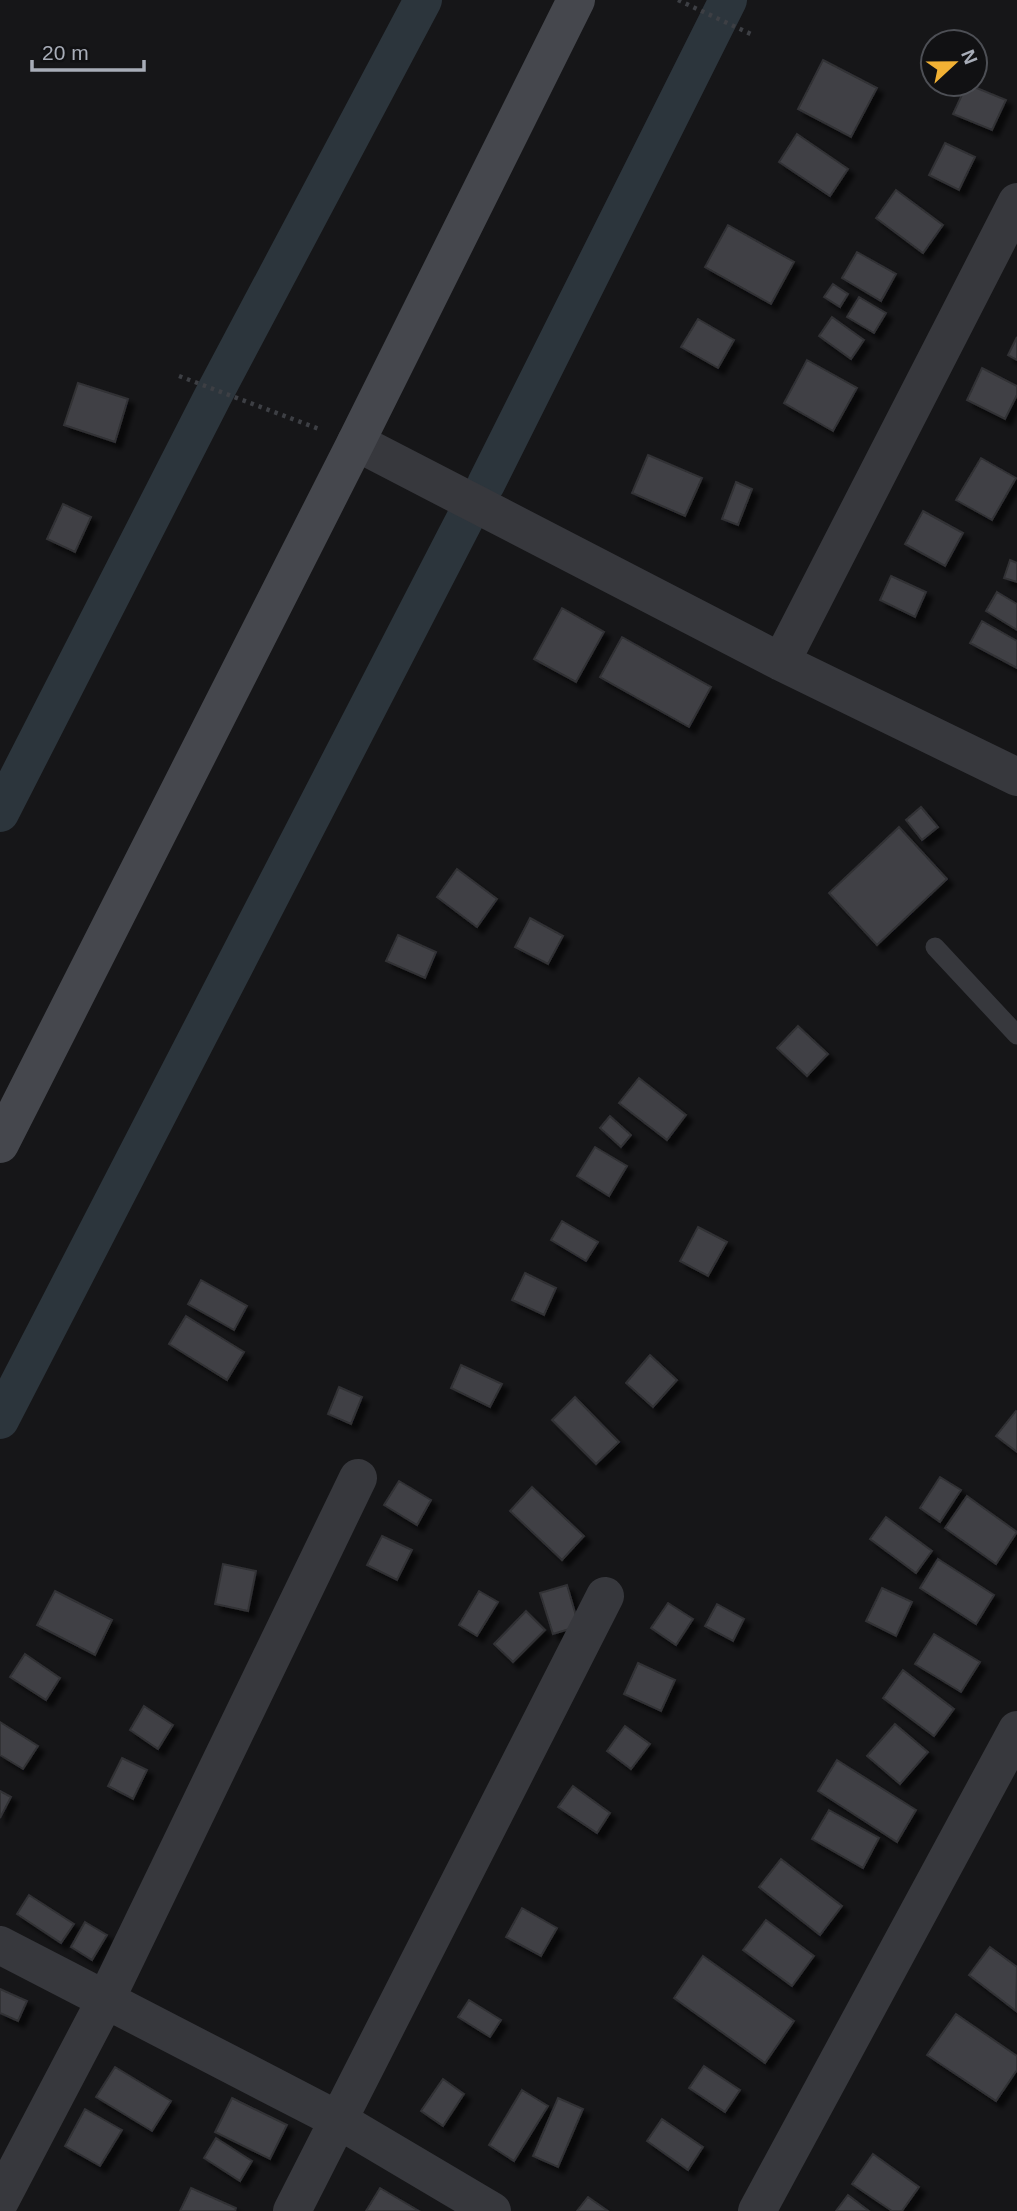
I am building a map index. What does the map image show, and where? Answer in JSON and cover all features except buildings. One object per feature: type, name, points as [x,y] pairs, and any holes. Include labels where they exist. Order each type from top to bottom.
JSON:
[{"type":"street","points":[[0,1144],[356,442],[576,0]]},
{"type":"street","points":[[781,662],[1017,202]]},
{"type":"street","points":[[356,442],[781,662],[1017,777]]},
{"type":"street","points":[[0,2201],[106,2000],[358,1478]]},
{"type":"street","points":[[292,2211],[605,1595]]},
{"type":"street","points":[[757,2211],[1017,1730]]},
{"type":"street","points":[[0,1945],[340,2121],[492,2211]]},
{"type":"lane","points":[[935,947],[1017,1035]]},
{"type":"path","points":[[678,0],[755,36]]},
{"type":"path","points":[[179,376],[356,442]]},
{"type":"waterway","points":[[0,813],[213,396],[423,0]]},
{"type":"waterway","points":[[486,484],[728,0]]},
{"type":"waterway","points":[[0,1420],[465,519]]}]
